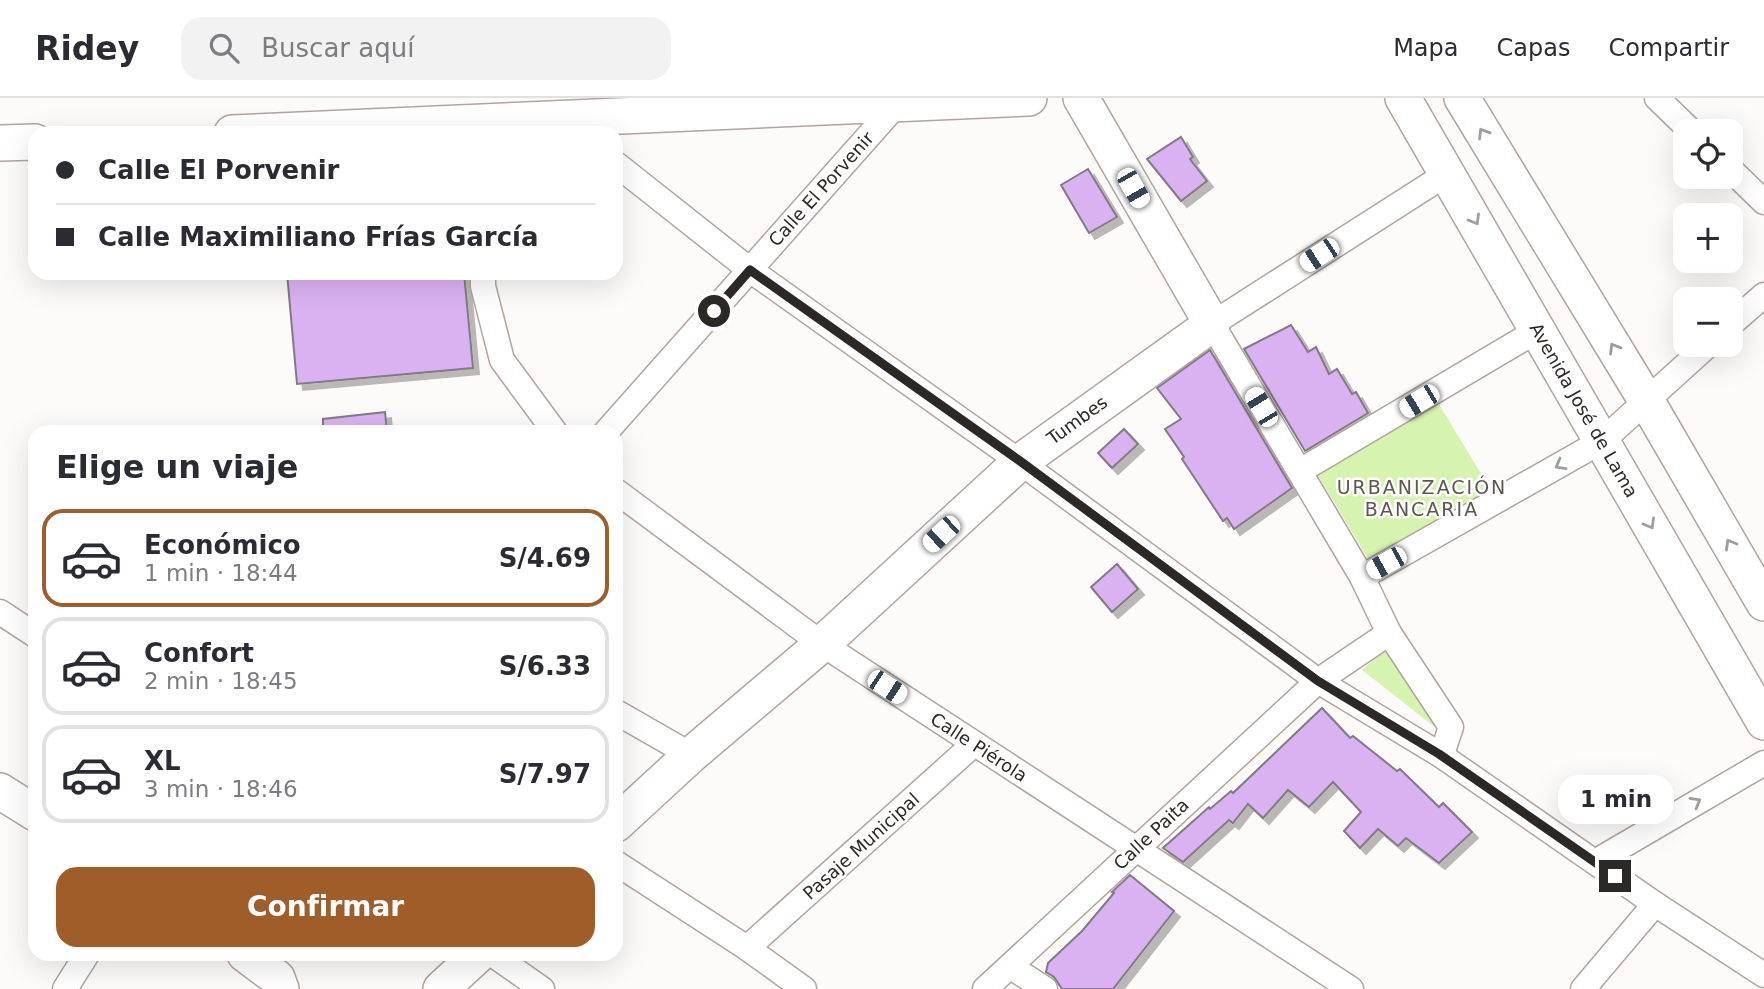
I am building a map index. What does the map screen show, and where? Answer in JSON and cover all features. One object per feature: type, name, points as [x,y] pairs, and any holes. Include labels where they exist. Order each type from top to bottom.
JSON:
[{"type":"street","points":[[568,126],[1028,98]]},
{"type":"street","points":[[1081,98],[1362,577],[1389,633],[1451,727],[1444,748],[1439,754]]},
{"type":"street","name":"Avenida José de Lama","points":[[1403,98],[1764,723]]},
{"type":"street","points":[[1462,98],[1646,400],[1764,603]]},
{"type":"street","points":[[1657,98],[1679,119]]},
{"type":"street","name":"Calle El Porvenir","points":[[612,425],[897,104]]},
{"type":"street","points":[[0,143],[28,142]]},
{"type":"street","points":[[623,170],[750,270],[1020,461],[1318,681],[1439,754],[1655,904],[1764,975]]},
{"type":"street","name":"Tumbes","points":[[623,818],[691,755],[822,644],[1020,461],[1212,324],[1448,173]]},
{"type":"street","points":[[1743,182],[1764,202]]},
{"type":"street","points":[[483,280],[502,360],[550,425]]},
{"type":"street","points":[[1743,313],[1764,295]]},
{"type":"street","points":[[1300,471],[1538,330]]},
{"type":"street","points":[[1362,577],[1602,441],[1694,357]]},
{"type":"street","name":"Calle Piérola","points":[[623,496],[822,644],[1351,989]]},
{"type":"street","points":[[0,612],[28,630]]},
{"type":"street","name":"Calle Paita","points":[[985,989],[1318,681],[1389,633]]},
{"type":"street","points":[[623,716],[691,755]]},
{"type":"street","name":"Pasaje Municipal","points":[[747,948],[974,744]]},
{"type":"street","points":[[1595,862],[1764,762]]},
{"type":"street","points":[[0,791],[28,809]]},
{"type":"street","points":[[623,868],[747,948],[804,989]]},
{"type":"street","points":[[1583,989],[1655,904]]},
{"type":"street","points":[[65,989],[83,961]]},
{"type":"street","points":[[254,961],[283,985]]},
{"type":"street","points":[[441,989],[471,961]]},
{"type":"street","points":[[502,961],[542,989]]},
{"type":"street","points":[[1011,967],[1045,989]]},
{"type":"green space","points":[[1434,396],[1492,492],[1372,565],[1314,469]]},
{"type":"green space","points":[[1391,645],[1436,728],[1362,670]]},
{"type":"building","points":[[1181,137],[1193,157],[1190,159],[1207,181],[1181,201],[1147,159]]},
{"type":"building","points":[[1088,169],[1117,217],[1089,233],[1061,185]]},
{"type":"building","points":[[288,280],[465,280],[473,368],[297,384]]},
{"type":"building","points":[[1291,325],[1308,352],[1316,347],[1329,374],[1337,369],[1352,394],[1356,392],[1368,413],[1305,451],[1244,349]]},
{"type":"building","points":[[1210,350],[1292,488],[1234,529],[1227,518],[1223,521],[1165,429],[1181,419],[1157,388]]},
{"type":"building","points":[[385,412],[386,425],[323,425],[323,419]]},
{"type":"building","points":[[1124,429],[1138,444],[1112,468],[1098,453]]},
{"type":"building","points":[[1117,564],[1138,589],[1112,612],[1091,587]]},
{"type":"building","points":[[1322,708],[1350,738],[1353,736],[1397,771],[1400,769],[1439,807],[1443,803],[1472,832],[1439,863],[1406,838],[1398,846],[1378,829],[1360,848],[1344,831],[1361,812],[1333,782],[1309,807],[1288,790],[1263,818],[1248,804],[1233,823],[1229,820],[1183,862],[1163,848],[1209,807],[1210,809],[1231,791],[1233,793]]},
{"type":"building","points":[[1130,875],[1174,911],[1113,989],[1062,989],[1054,977],[1046,972],[1048,963],[1082,931],[1114,893],[1112,892]]},
{"type":"district","name":"URBANIZACIÓN BANCARIA","points":[[1422,498]]},
{"type":"route","points":[[714,311],[750,270],[1020,461],[1318,681],[1439,754],[1615,876]]}]
